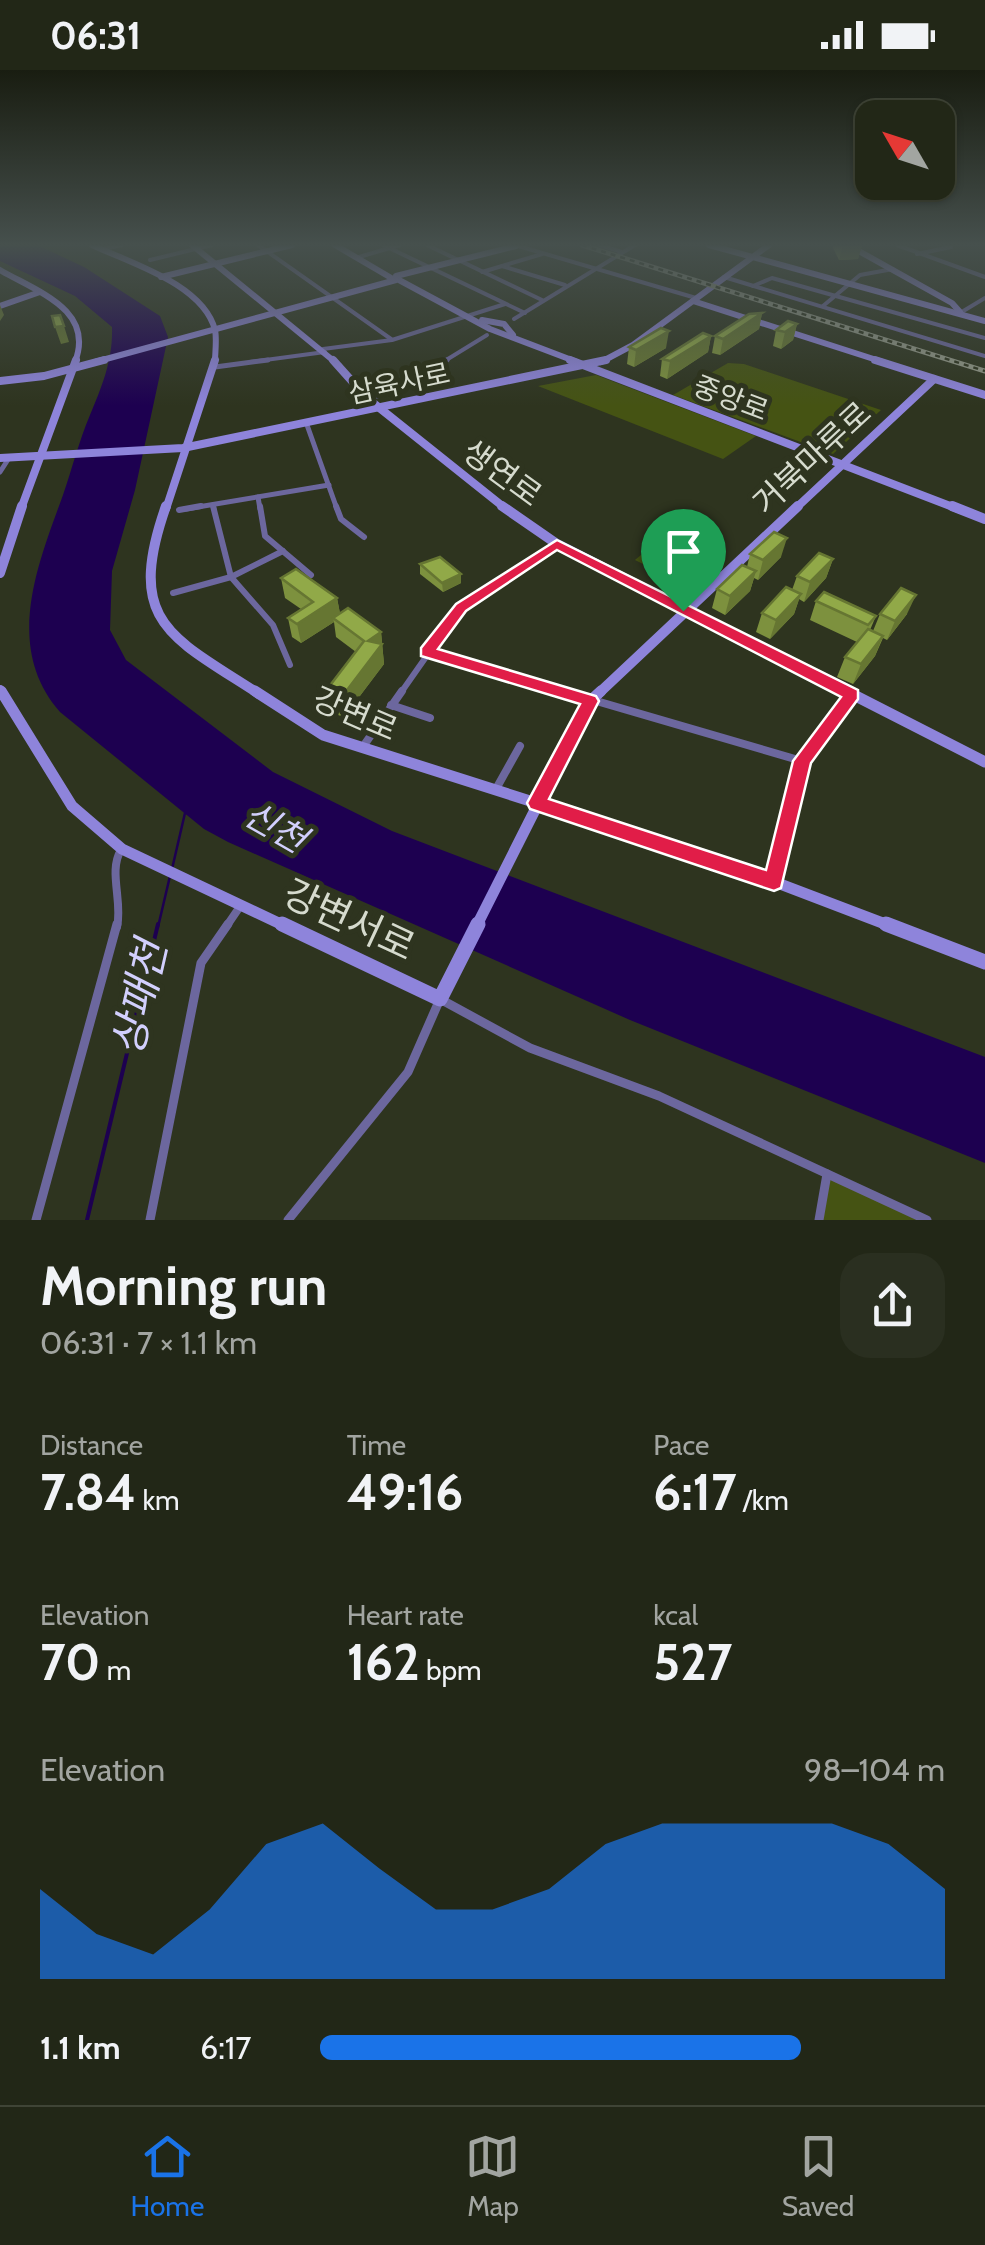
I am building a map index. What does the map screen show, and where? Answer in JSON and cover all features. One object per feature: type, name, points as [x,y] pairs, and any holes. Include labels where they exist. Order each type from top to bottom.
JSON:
[{"type":"street","points":[[0,573],[43,456],[64,385],[82,352],[77,320],[49,299]]},
{"type":"street","points":[[193,299],[209,330]]},
{"type":"street","name":"생연로","points":[[263,299],[325,350],[380,410],[466,482],[557,544],[985,762]]},
{"type":"street","points":[[0,382],[70,370],[325,299]]},
{"type":"street","points":[[333,299],[392,340]]},
{"type":"street","points":[[438,299],[470,316]]},
{"type":"street","points":[[494,299],[525,312]]},
{"type":"street","points":[[538,299],[543,301]]},
{"type":"street","points":[[367,398],[395,392],[547,299]]},
{"type":"street","points":[[694,299],[985,394]]},
{"type":"street","name":"삼육사로","points":[[5,458],[178,448],[586,366],[633,344],[694,299]]},
{"type":"street","points":[[795,299],[985,356]]},
{"type":"street","points":[[822,307],[832,299]]},
{"type":"street","points":[[851,299],[985,338]]},
{"type":"street","points":[[907,299],[985,321]]},
{"type":"street","points":[[940,299],[960,312]]},
{"type":"street","points":[[960,312],[984,299]]},
{"type":"street","points":[[215,367],[392,340],[506,304]]},
{"type":"street","name":"중앙로","points":[[470,316],[586,366],[985,519]]},
{"type":"street","points":[[925,338],[944,324]]},
{"type":"street","name":"강변로","points":[[209,330],[215,367],[178,448],[156,536],[150,600],[170,636],[323,736],[774,882],[985,962]]},
{"type":"street","name":"거북마루로","points":[[440,999],[590,701],[934,378]]},
{"type":"street","points":[[26,379],[64,385]]},
{"type":"street","points":[[307,425],[341,519],[364,537]]},
{"type":"street","points":[[0,472],[5,458]]},
{"type":"street","points":[[179,510],[329,486]]},
{"type":"street","points":[[258,497],[262,530],[311,575]]},
{"type":"street","points":[[213,505],[231,577],[274,625],[290,665]]},
{"type":"street","points":[[362,748],[461,607],[557,544]]},
{"type":"street","points":[[173,593],[231,577],[282,551]]},
{"type":"street","points":[[427,652],[802,761]]},
{"type":"street","points":[[0,690],[72,806],[127,851],[115,860],[121,911],[36,1220]]},
{"type":"street","points":[[774,882],[802,761],[852,695]]},
{"type":"street","points":[[391,705],[430,718]]},
{"type":"street","points":[[496,790],[520,746]]},
{"type":"street","name":"강변서로","points":[[127,851],[440,999]]},
{"type":"street","points":[[150,1220],[201,963],[236,902]]},
{"type":"street","points":[[288,1220],[408,1072],[440,999],[530,1048],[658,1096],[927,1220]]},
{"type":"street","points":[[819,1220],[826,1174]]},
{"type":"green space","points":[[728,363],[744,364],[881,410],[833,454],[673,395]]},
{"type":"green space","points":[[596,375],[756,436],[723,459],[538,386]]},
{"type":"green space","points":[[667,533],[700,548],[669,577],[635,560]]},
{"type":"green space","points":[[830,1178],[919,1220],[823,1220]]},
{"type":"water","name":"신천","points":[[78,299],[133,299],[160,316],[168,337],[135,490],[112,571],[110,630],[126,660],[273,772],[392,831],[985,1057],[985,1163],[630,1020],[228,842],[204,829],[60,712],[43,687],[33,660],[29,633],[31,605],[44,549],[106,372],[112,327]]},
{"type":"building","points":[[762,313],[723,339],[715,336],[749,314]]},
{"type":"building","points":[[60,315],[64,326],[55,327],[52,316]]},
{"type":"building","points":[[788,321],[797,324],[785,332],[776,330]]},
{"type":"building","points":[[661,328],[669,331],[636,350],[629,347]]},
{"type":"building","points":[[703,333],[711,336],[670,361],[662,359]]},
{"type":"building","points":[[774,532],[787,538],[763,560],[750,554]]},
{"type":"building","points":[[819,553],[833,559],[810,582],[797,576]]},
{"type":"building","points":[[440,557],[461,574],[442,583],[420,564]]},
{"type":"building","points":[[742,565],[756,571],[730,596],[717,589]]},
{"type":"building","points":[[296,569],[337,598],[297,624],[288,618],[313,602],[281,578]]},
{"type":"building","points":[[786,587],[801,594],[776,620],[762,613]]},
{"type":"building","points":[[901,588],[916,595],[895,621],[880,614]]},
{"type":"building","points":[[824,592],[876,616],[868,625],[816,601]]},
{"type":"building","points":[[348,608],[381,632],[368,641],[382,644],[341,698],[325,692],[364,641],[333,618]]},
{"type":"building","points":[[868,629],[883,636],[861,664],[845,657]]},
{"type":"waterway","name":"상패천","points":[[172,869],[185,813]]},
{"type":"waterway","name":"상패천","points":[[158,927],[170,876]]},
{"type":"waterway","name":"상패천","points":[[87,1220],[158,924]]},
{"type":"railway","points":[[754,299],[985,371]]},
{"type":"route","points":[[557,544],[683,611],[852,695],[802,761],[774,882],[537,803],[590,701],[427,652],[461,607],[557,544]]}]
